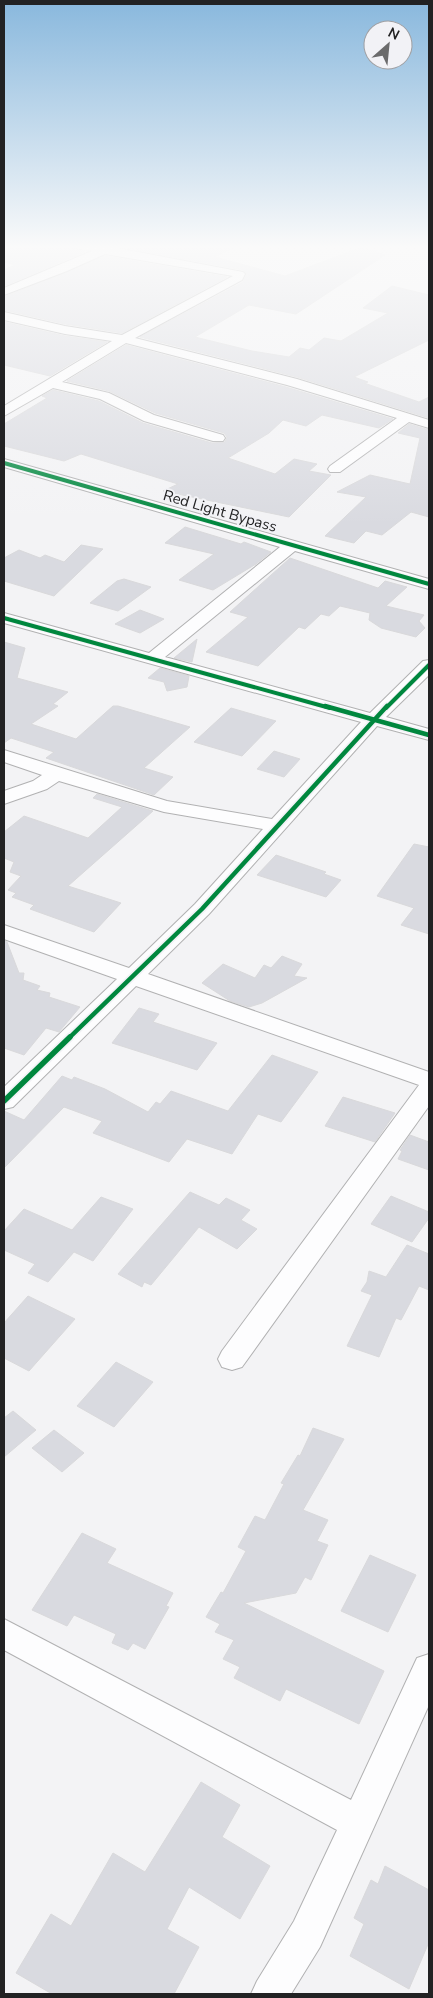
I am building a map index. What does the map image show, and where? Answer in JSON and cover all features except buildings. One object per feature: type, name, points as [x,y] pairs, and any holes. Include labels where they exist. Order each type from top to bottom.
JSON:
[{"type":"street","points":[[4,412],[53,384],[124,339]]},
{"type":"street","points":[[125,339],[292,382],[429,424]]},
{"type":"street","points":[[53,384],[104,396],[149,418],[218,438]]},
{"type":"street","points":[[335,469],[406,418]]},
{"type":"street","name":"Red Light Bypass","points":[[4,463],[429,584]]},
{"type":"street","points":[[151,660],[293,544]]},
{"type":"street","points":[[4,618],[429,736]]},
{"type":"street","points":[[4,1101],[202,909],[373,720],[429,665]]},
{"type":"street","points":[[4,756],[164,806],[277,826]]},
{"type":"street","points":[[4,798],[40,785],[57,774]]},
{"type":"street","points":[[4,932],[429,1080]]},
{"type":"street","points":[[232,1359],[429,1089]]},
{"type":"street","points":[[4,1634],[358,1823]]},
{"type":"street","points":[[270,1994],[307,1934],[429,1669]]},
{"type":"cycle path","points":[[4,463],[429,584]]},
{"type":"cycle path","points":[[4,618],[429,735]]},
{"type":"cycle path","points":[[4,1101],[202,909],[373,720],[429,665]]}]
